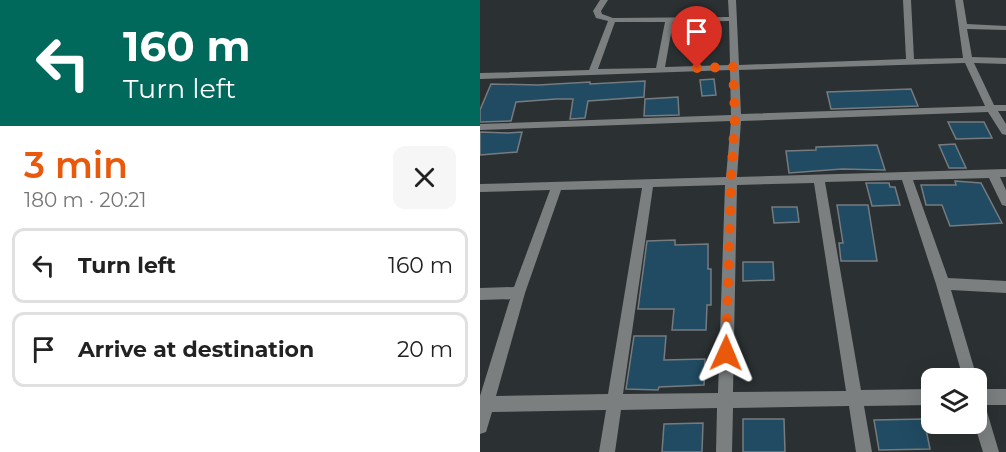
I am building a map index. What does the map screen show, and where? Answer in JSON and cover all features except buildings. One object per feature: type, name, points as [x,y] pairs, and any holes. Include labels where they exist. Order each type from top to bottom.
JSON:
[{"type":"street","points":[[604,0],[597,11],[599,16],[612,20],[732,19]]},
{"type":"street","points":[[724,452],[731,181],[735,117],[732,0]]},
{"type":"street","points":[[907,0],[910,62]]},
{"type":"street","points":[[959,0],[968,60],[990,107],[1006,132]]},
{"type":"street","points":[[593,72],[612,20]]},
{"type":"street","points":[[660,70],[669,20]]},
{"type":"street","points":[[963,26],[1006,28]]},
{"type":"street","points":[[480,75],[968,60],[1006,61]]},
{"type":"street","points":[[480,127],[1006,108]]},
{"type":"street","points":[[992,173],[1006,202]]},
{"type":"street","points":[[480,188],[1006,173]]},
{"type":"street","points":[[906,176],[943,284],[967,368]]},
{"type":"street","points":[[819,178],[864,452]]},
{"type":"street","points":[[607,452],[648,183]]},
{"type":"street","points":[[480,426],[484,404],[518,293],[557,186]]},
{"type":"street","points":[[943,284],[1006,287]]},
{"type":"street","points":[[480,294],[518,293]]},
{"type":"street","points":[[484,404],[921,397]]},
{"type":"street","points":[[987,397],[1006,397]]},
{"type":"street","points":[[986,434],[991,452]]},
{"type":"route","points":[[697,68],[733,67],[735,117],[726,353]]}]
